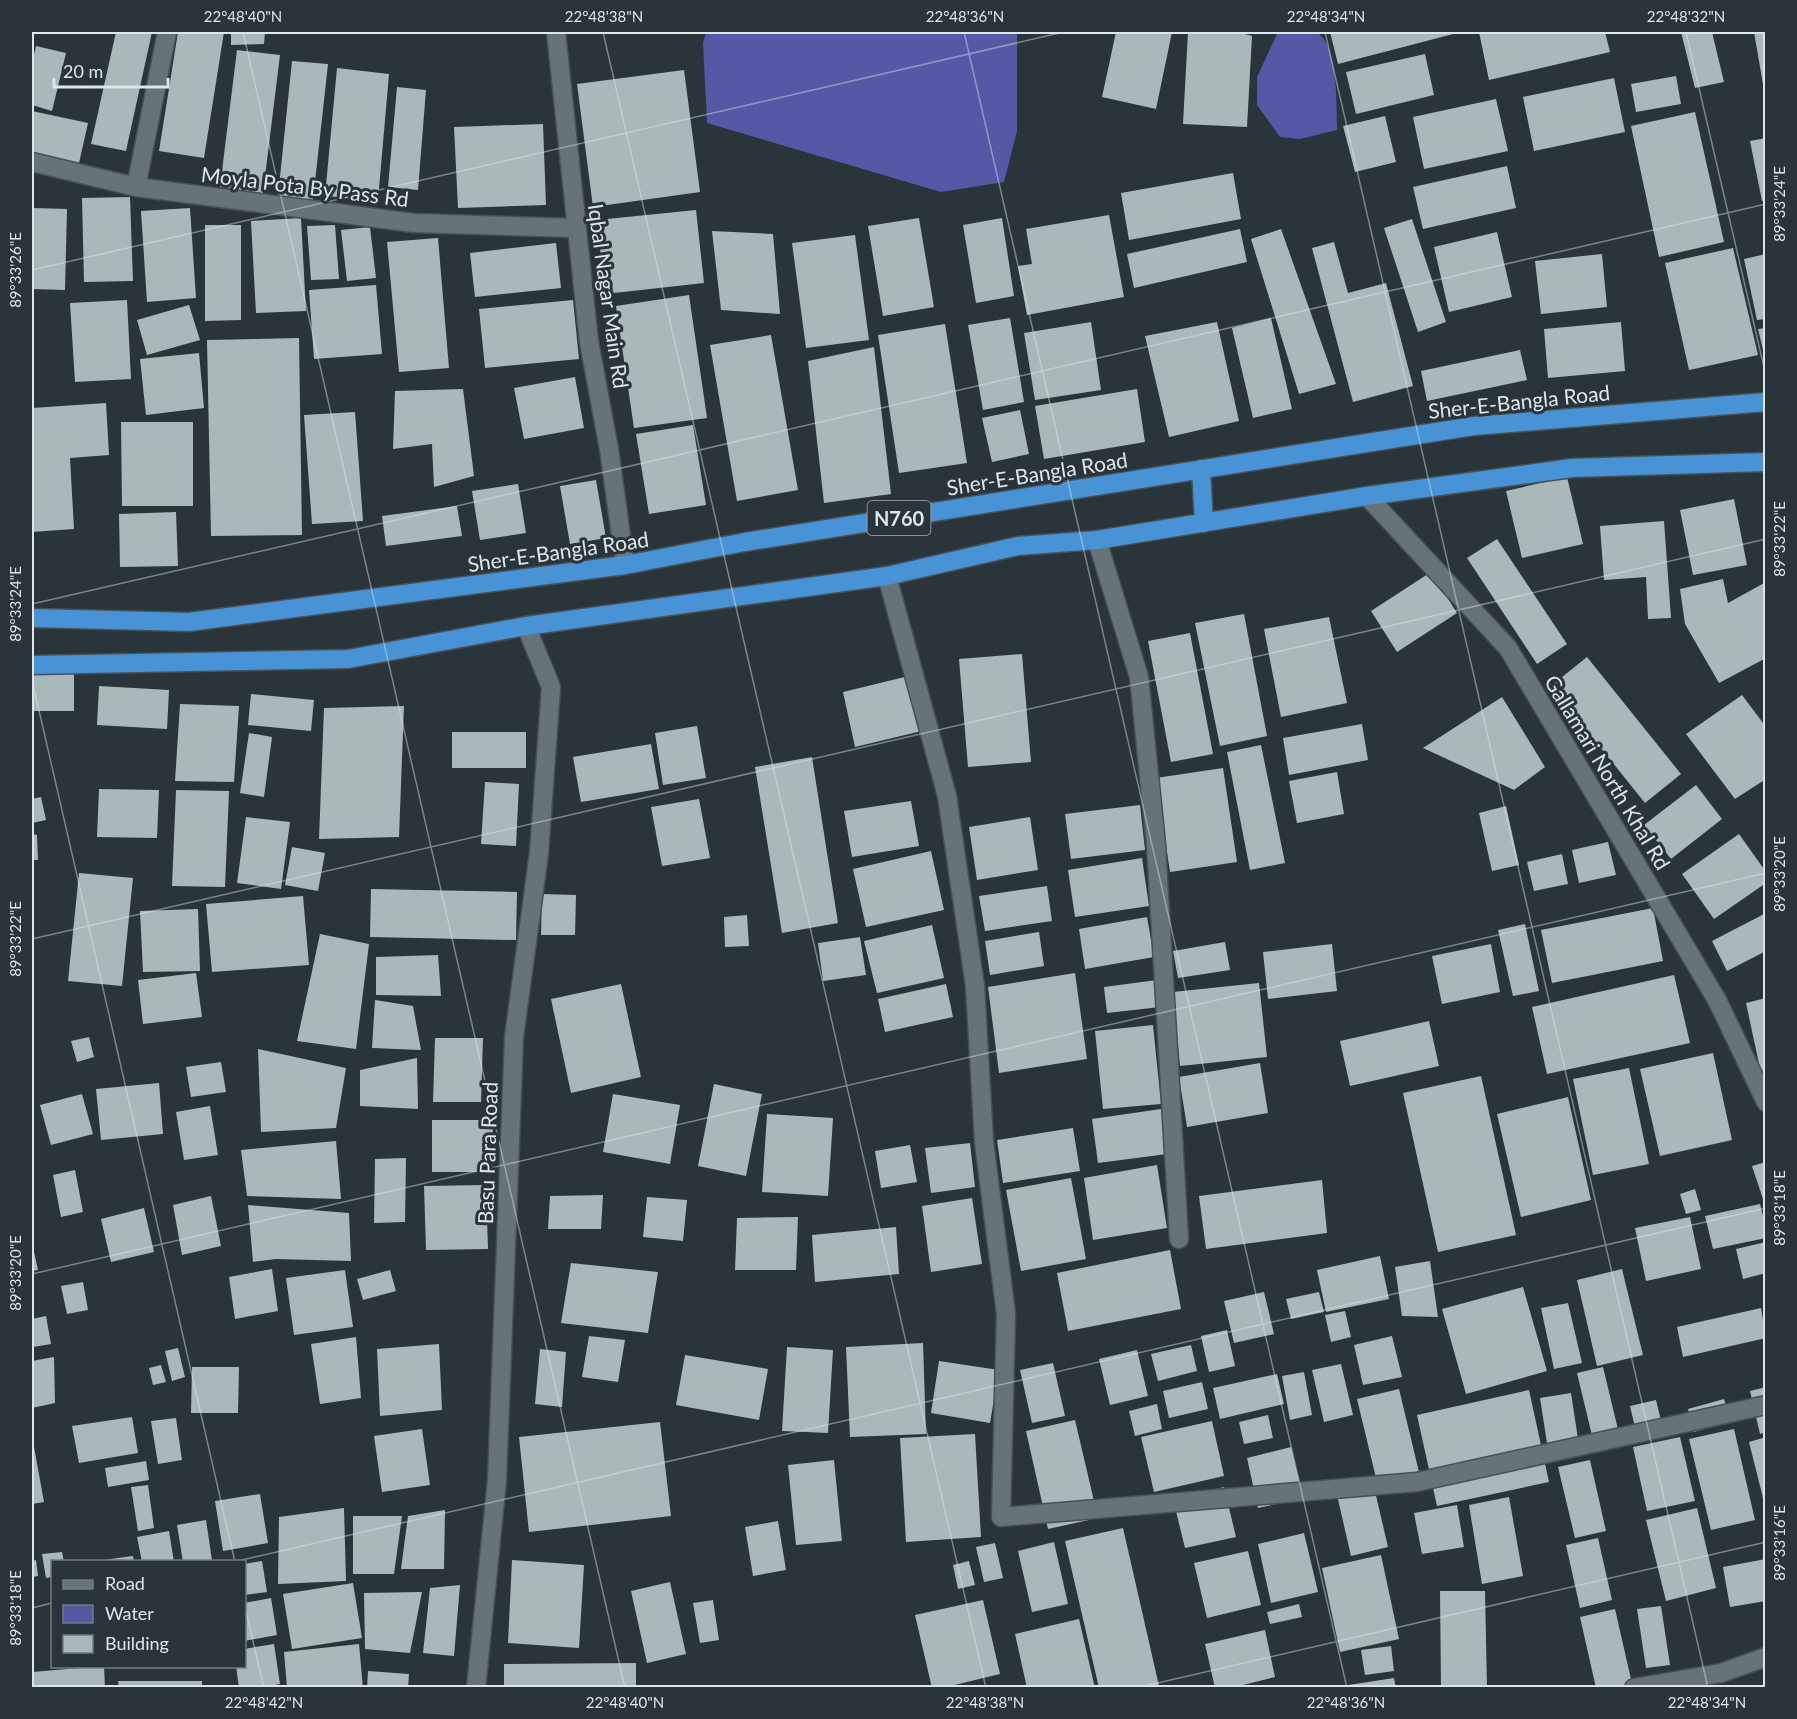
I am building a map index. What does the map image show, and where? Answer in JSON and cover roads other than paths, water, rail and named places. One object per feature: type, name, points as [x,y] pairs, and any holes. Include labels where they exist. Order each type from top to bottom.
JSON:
[{"type":"highway","name":"Sher-E-Bangla Road","points":[[32,618],[189,622],[624,566],[745,542],[1474,426],[1766,402]]},
{"type":"highway","name":"N760","points":[[32,665],[348,659],[526,626],[887,576],[1018,546],[1097,540],[1367,496],[1572,468],[1766,462]]},
{"type":"highway","points":[[1201,469],[1204,523]]},
{"type":"street","points":[[136,187],[167,32]]},
{"type":"street","name":"Iqbal Nagar Main Rd","points":[[556,32],[589,342],[609,449],[624,566]]},
{"type":"street","name":"Moyla Pota By Pass Rd","points":[[32,162],[136,187],[414,223],[576,228]]},
{"type":"street","name":"Gallamari North Khal Rd","points":[[1367,496],[1508,648],[1717,1000],[1766,1102]]},
{"type":"street","points":[[1097,540],[1139,677],[1156,844],[1179,1239]]},
{"type":"street","points":[[887,576],[947,796],[975,986],[984,1142],[1006,1314],[1001,1517],[1417,1482],[1766,1406]]},
{"type":"street","name":"Basu Para Road","points":[[476,1688],[497,1480],[514,1037],[539,853],[551,687],[526,626]]},
{"type":"street","points":[[1634,1688],[1721,1673],[1766,1657]]},
{"type":"water","points":[[1312,31],[1323,37],[1328,47],[1335,76],[1337,130],[1300,139],[1280,137],[1257,105],[1257,77],[1277,34]]},
{"type":"water","points":[[706,32],[1017,32],[1017,131],[1004,182],[941,192],[707,123],[703,43]]}]
